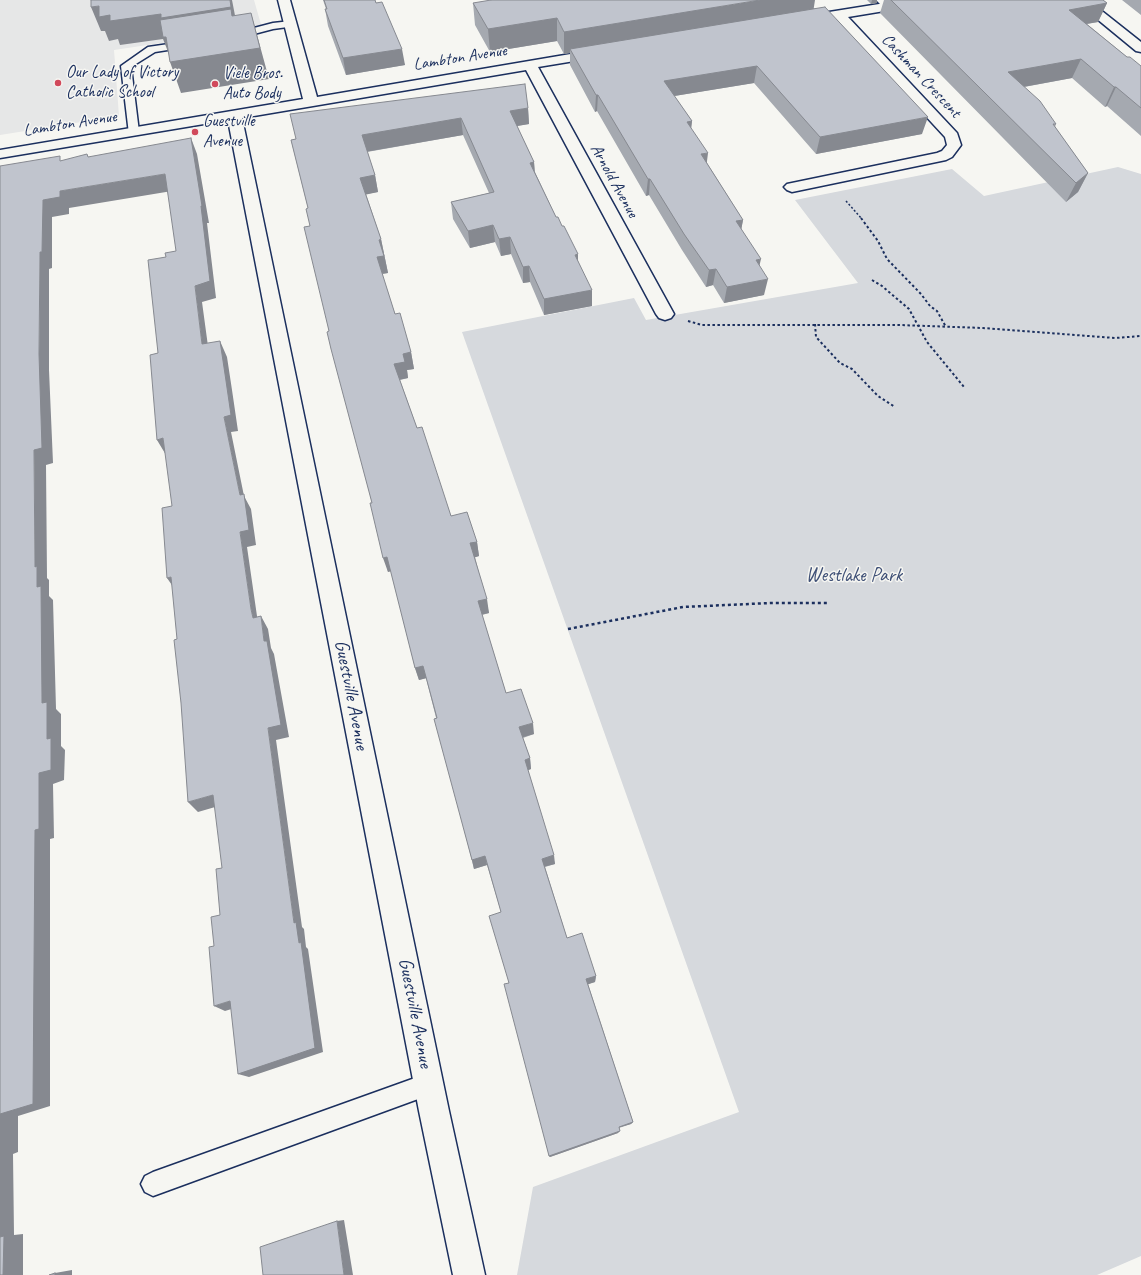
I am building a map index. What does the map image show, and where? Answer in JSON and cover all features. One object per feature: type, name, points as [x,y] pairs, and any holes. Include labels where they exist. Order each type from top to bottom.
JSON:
[{"type":"street","points":[[284,0],[311,102]]},
{"type":"street","points":[[792,22],[839,14],[884,3],[927,0]]},
{"type":"street","points":[[1080,0],[1140,46]]},
{"type":"street","name":"Cashman Crescent","points":[[792,187],[941,157],[947,154],[954,145],[952,136],[839,14]]},
{"type":"street","name":"Lambton Avenue","points":[[0,154],[615,51]]},
{"type":"street","name":"Arnold Avenue","points":[[530,65],[665,314]]},
{"type":"street","name":"Guestville Avenue","points":[[234,115],[429,1084],[469,1275]]},
{"type":"lane","points":[[225,38],[273,26],[291,24]]},
{"type":"lane","points":[[133,132],[126,66],[152,49],[203,41]]},
{"type":"lane","points":[[152,1184],[429,1084]]},
{"type":"path","points":[[828,180],[861,217],[878,242],[887,259],[921,294],[930,306],[937,311],[946,327]]},
{"type":"path","points":[[872,280],[882,286],[909,309],[927,342],[964,387]]},
{"type":"path","points":[[665,314],[702,325],[815,324],[917,326],[1115,338],[1141,336]]},
{"type":"path","points":[[815,324],[816,336],[840,363],[852,369],[878,396],[895,407]]},
{"type":"path","points":[[568,629],[683,607],[771,602],[829,602]]},
{"type":"shaded area","name":"Our Lady of Victory Catholic School","points":[[0,0],[254,0],[262,28],[114,50],[119,116],[0,135]]},
{"type":"green space","name":"Westlake Park","points":[[1118,167],[1141,174],[1141,1256],[1097,1275],[517,1275],[533,1187],[739,1112],[462,332],[634,298],[646,320],[858,283],[795,200],[952,169],[984,196]]},
{"type":"building","points":[[91,0],[230,0],[231,7],[161,18],[161,14],[110,21],[110,15],[99,17],[99,6],[91,7]]},
{"type":"building","points":[[324,0],[375,0],[376,3],[382,2],[402,49],[343,58],[325,9],[327,9]]},
{"type":"building","points":[[491,0],[760,0],[564,32],[557,18],[488,29],[473,3]]},
{"type":"building","points":[[891,0],[1103,0],[1107,3],[1069,10],[1127,57],[1130,57],[1141,66],[1141,108],[1081,59],[1008,72],[1040,101],[1056,124],[1053,124],[1088,173],[1076,183]]},
{"type":"building","points":[[825,7],[928,117],[820,137],[757,66],[664,81],[692,121],[687,122],[708,153],[701,154],[743,220],[736,221],[761,259],[756,260],[768,279],[727,287],[716,269],[709,270],[684,234],[650,179],[648,179],[598,95],[596,95],[570,49]]},
{"type":"building","points":[[231,9],[232,16],[251,13],[260,48],[170,62],[166,37],[163,37],[160,20]]},
{"type":"building","points":[[525,84],[528,108],[510,111],[534,162],[530,163],[556,217],[558,217],[562,226],[564,226],[578,254],[575,255],[592,290],[544,299],[529,266],[523,267],[510,237],[499,239],[493,225],[468,231],[451,202],[494,192],[461,118],[362,135],[375,175],[360,178],[381,239],[379,240],[384,256],[377,257],[395,314],[400,313],[411,352],[403,354],[405,362],[394,364],[417,428],[422,427],[451,516],[467,512],[477,542],[470,543],[487,599],[478,601],[506,693],[521,689],[533,723],[519,727],[530,758],[525,760],[554,855],[542,859],[567,938],[582,933],[596,976],[586,979],[633,1122],[619,1127],[620,1131],[549,1156],[504,984],[509,983],[489,916],[501,912],[485,856],[472,860],[434,719],[437,718],[423,666],[415,668],[387,557],[383,558],[370,503],[372,503],[331,349],[327,332],[329,331],[304,227],[310,226],[306,209],[308,208],[291,140],[296,139],[290,114]]},
{"type":"building","points":[[191,138],[202,206],[210,281],[195,286],[202,344],[220,341],[231,415],[224,417],[240,495],[244,494],[249,530],[240,532],[251,609],[253,618],[261,616],[264,641],[267,641],[281,725],[268,728],[294,923],[296,922],[299,943],[301,942],[315,1048],[238,1074],[230,1001],[214,1006],[209,947],[214,946],[211,917],[220,915],[216,869],[222,868],[213,795],[188,802],[181,703],[174,640],[177,639],[171,577],[167,578],[162,508],[172,506],[163,438],[157,440],[150,355],[158,353],[148,260],[166,257],[165,253],[176,251],[165,174],[60,191],[60,197],[43,200],[42,252],[40,252],[39,354],[42,448],[34,450],[35,567],[37,566],[37,587],[41,586],[42,703],[47,702],[47,739],[51,738],[51,770],[39,773],[39,829],[35,830],[33,1104],[0,1114],[0,166],[60,156],[60,161],[87,154],[88,157]]},
{"type":"building","points":[[337,1221],[344,1275],[263,1275],[260,1247]]},
{"type":"building","points":[[4,1236],[3,1275],[0,1275],[0,1237]]},
{"type":"place","name":"Our Lady of Victory Catholic School","points":[[58,83]]},
{"type":"place","name":"Viele Bros. Auto Body","points":[[215,84]]},
{"type":"place","name":"Guestville Avenue","points":[[195,132]]}]
